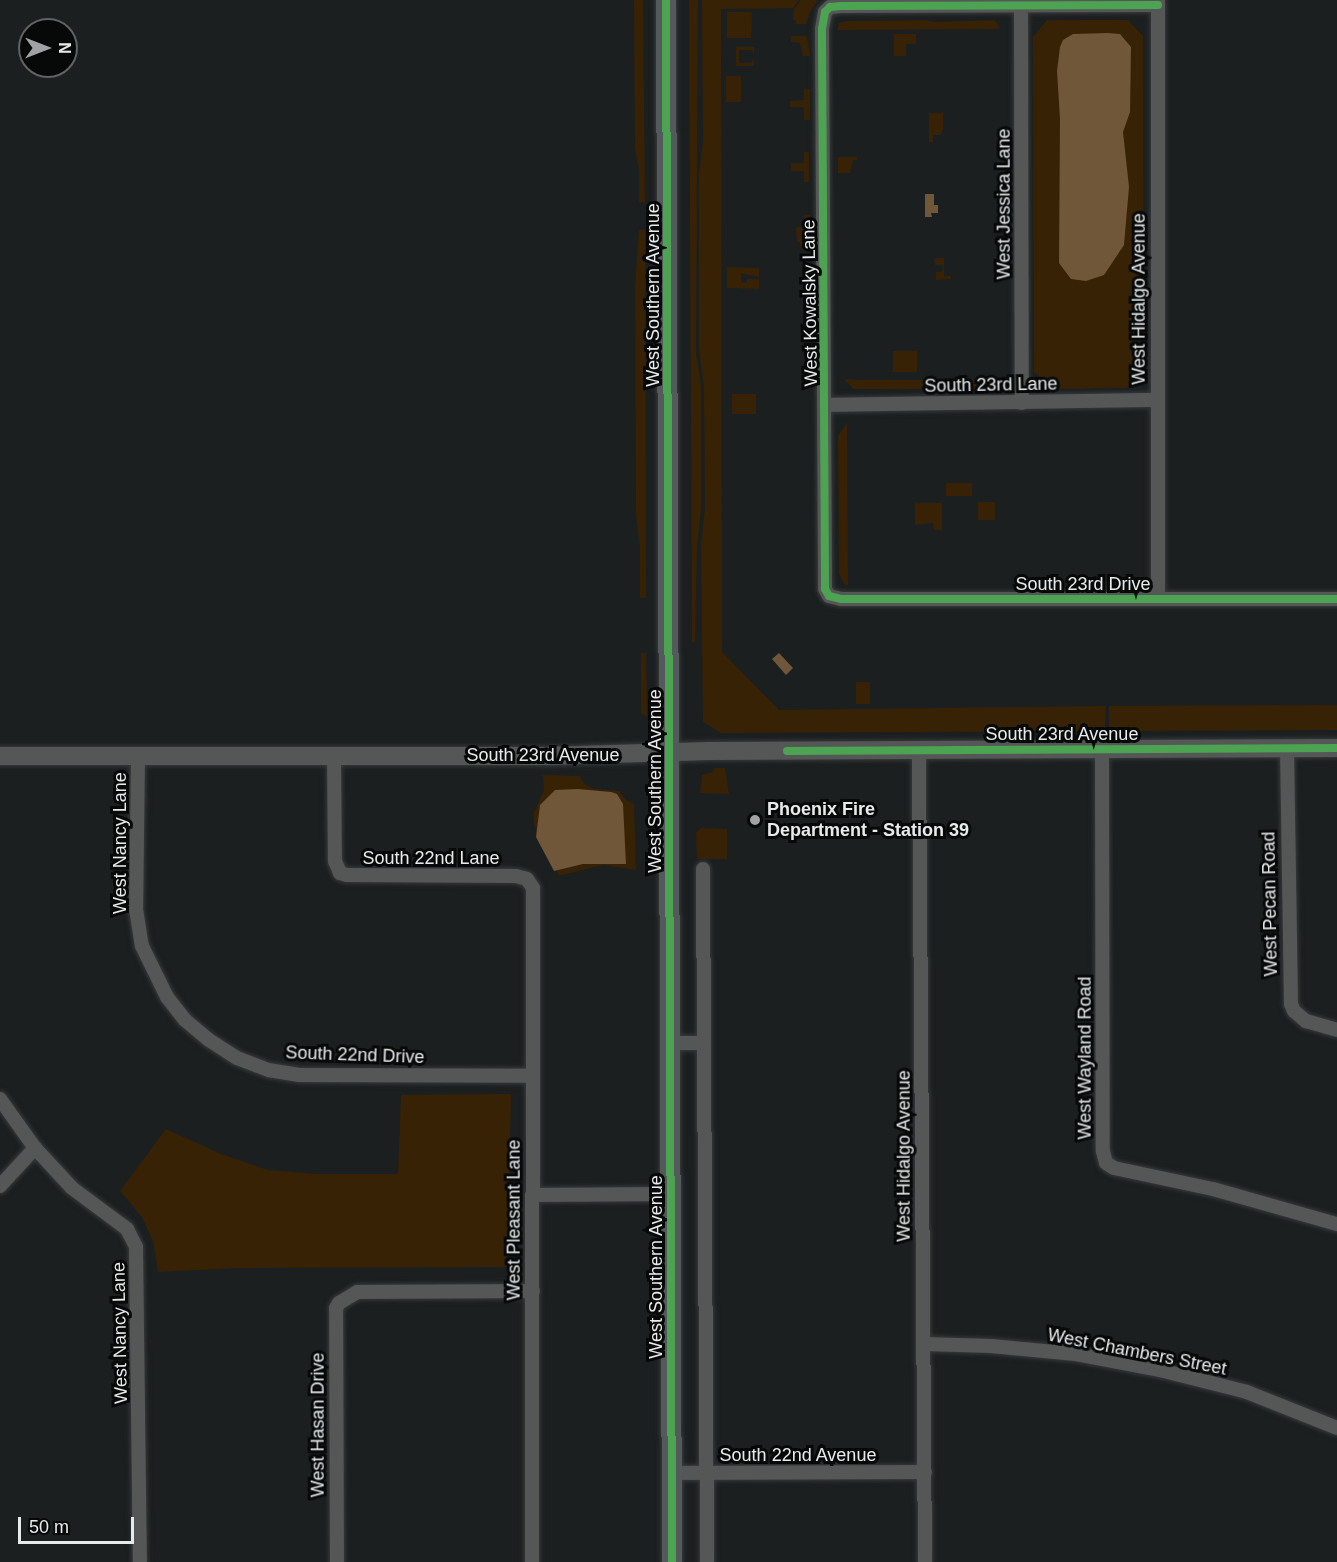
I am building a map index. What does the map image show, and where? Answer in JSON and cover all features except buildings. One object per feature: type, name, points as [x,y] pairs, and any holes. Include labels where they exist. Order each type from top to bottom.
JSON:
[{"type":"main road","name":"West Southern Avenue","points":[[666,0],[671,752],[672,1562]]},
{"type":"street","points":[[959,3],[1021,5],[1158,2]]},
{"type":"street","name":"West Hidalgo Avenue","points":[[1158,2],[1158,598]]},
{"type":"street","name":"West Kowalsky Lane","points":[[830,596],[825,587],[826,405],[822,27],[827,9],[841,6],[959,3]]},
{"type":"street","name":"West Jessica Lane","points":[[1021,5],[1022,403]]},
{"type":"street","name":"South 23rd Lane","points":[[826,405],[1157,400]]},
{"type":"street","name":"South 23rd Drive","points":[[830,596],[869,599],[1337,599]]},
{"type":"street","name":"West Pecan Road","points":[[1287,748],[1291,1004],[1294,1011],[1306,1020],[1337,1030]]},
{"type":"street","name":"South 23rd Avenue","points":[[0,756],[1337,748]]},
{"type":"street","name":"West Wayland Road","points":[[1102,749],[1103,1151],[1106,1162],[1114,1168],[1263,1201],[1337,1224]]},
{"type":"street","name":"West Hidalgo Avenue","points":[[920,750],[925,1562]]},
{"type":"street","name":"West Nancy Lane","points":[[138,755],[136,909],[142,946],[167,997]]},
{"type":"street","name":"South 22nd Lane","points":[[334,755],[336,870],[347,876],[516,876],[527,879]]},
{"type":"street","points":[[703,869],[708,1562]]},
{"type":"street","name":"West Pleasant Lane","points":[[527,879],[533,894],[532,1562]]},
{"type":"street","name":"South 22nd Drive","points":[[167,997],[185,1020],[209,1040],[237,1058],[268,1070],[300,1076],[531,1076]]},
{"type":"street","points":[[671,1043],[704,1043]]},
{"type":"street","name":"West Nancy Lane","points":[[0,1099],[34,1148],[72,1188],[127,1229],[136,1247],[140,1562]]},
{"type":"street","points":[[0,1186],[34,1148]]},
{"type":"street","points":[[532,1194],[671,1194]]},
{"type":"street","name":"West Hasan Drive","points":[[337,1562],[336,1308],[349,1294],[357,1292],[533,1291]]},
{"type":"street","name":"West Chambers Street","points":[[924,1344],[991,1346],[1076,1354],[1160,1370],[1247,1392],[1337,1428]]},
{"type":"street","name":"South 22nd Avenue","points":[[671,1473],[925,1472]]},
{"type":"shaded area","points":[[634,0],[643,0],[645,202],[639,202],[639,169],[635,148]]},
{"type":"shaded area","points":[[689,0],[698,0],[696,353],[701,386],[701,509],[697,547],[695,642],[692,642]]},
{"type":"shaded area","points":[[702,0],[799,0],[793,8],[721,9],[722,652],[779,710],[1106,706],[1105,731],[721,733],[703,722],[701,544],[705,509],[704,387],[699,349],[699,174],[703,143]]},
{"type":"shaded area","points":[[801,0],[818,0],[806,24],[796,24],[796,20],[793,20],[794,9]]},
{"type":"shaded area","points":[[727,12],[752,12],[751,38],[727,38]]},
{"type":"shaded area","points":[[925,20],[935,22],[995,20],[1000,29],[837,30],[839,23],[846,21]]},
{"type":"shaded area","points":[[1047,20],[1128,20],[1143,36],[1144,378],[1126,388],[1052,389],[1034,372],[1033,37]]},
{"type":"shaded area","points":[[894,34],[916,34],[916,44],[906,44],[906,56],[894,56]]},
{"type":"shaded area","points":[[1073,34],[1120,34],[1131,47],[1130,112],[1123,132],[1129,187],[1124,245],[1104,275],[1086,281],[1071,279],[1059,263],[1060,119],[1057,71],[1063,40]]},
{"type":"shaded area","points":[[791,36],[807,36],[810,56],[803,56],[800,43],[791,42]]},
{"type":"shaded area","points":[[736,47],[754,47],[754,55],[752,50],[739,50],[739,63],[751,63],[754,58],[754,66],[736,66]]},
{"type":"shaded area","points":[[726,76],[741,76],[741,102],[726,102]]},
{"type":"shaded area","points":[[804,89],[810,89],[810,120],[804,120],[804,107],[790,107],[790,101],[804,100]]},
{"type":"shaded area","points":[[929,113],[943,113],[943,130],[940,135],[933,135],[933,142],[929,142]]},
{"type":"shaded area","points":[[804,152],[809,152],[809,182],[804,182],[804,171],[791,171],[791,163],[804,163]]},
{"type":"shaded area","points":[[838,157],[857,157],[857,160],[853,160],[850,173],[838,173]]},
{"type":"shaded area","points":[[925,194],[934,194],[934,205],[938,205],[938,213],[931,213],[932,217],[925,217]]},
{"type":"shaded area","points":[[804,215],[810,215],[810,245],[800,246],[800,242],[797,242],[796,227],[804,227]]},
{"type":"shaded area","points":[[639,230],[645,230],[646,598],[640,598],[640,549],[636,512],[635,287]]},
{"type":"shaded area","points":[[935,258],[944,258],[944,276],[951,276],[951,279],[936,280],[936,272],[942,272],[943,265],[935,265]]},
{"type":"shaded area","points":[[727,267],[759,268],[759,277],[741,273],[741,283],[747,283],[747,279],[759,279],[759,289],[727,288]]},
{"type":"shaded area","points":[[893,351],[917,351],[917,372],[893,372]]},
{"type":"shaded area","points":[[844,379],[1000,380],[987,389],[854,389]]},
{"type":"shaded area","points":[[732,394],[756,394],[756,414],[732,414]]},
{"type":"shaded area","points":[[847,423],[848,585],[845,585],[839,574],[838,436]]},
{"type":"shaded area","points":[[946,483],[972,483],[972,496],[946,496]]},
{"type":"shaded area","points":[[978,502],[995,502],[995,520],[978,520]]},
{"type":"shaded area","points":[[915,503],[942,503],[942,530],[934,530],[933,523],[915,525]]},
{"type":"shaded area","points":[[641,653],[646,653],[647,716],[641,714]]},
{"type":"shaded area","points":[[779,653],[793,668],[786,675],[772,659]]},
{"type":"shaded area","points":[[856,682],[870,682],[870,704],[856,704]]},
{"type":"shaded area","points":[[1337,705],[1337,730],[1109,731],[1109,706]]},
{"type":"shaded area","points":[[714,768],[725,768],[729,794],[700,793],[702,775],[713,772]]},
{"type":"shaded area","points":[[543,775],[580,776],[584,784],[594,789],[619,791],[626,800],[634,804],[636,870],[603,865],[559,876],[534,825],[534,812],[544,790]]},
{"type":"shaded area","points":[[578,789],[617,794],[623,804],[626,864],[583,864],[554,871],[536,837],[540,805],[555,790]]},
{"type":"shaded area","points":[[701,828],[727,829],[727,859],[697,859],[696,832]]},
{"type":"shaded area","points":[[511,1094],[507,1267],[237,1268],[158,1272],[153,1241],[142,1217],[120,1191],[166,1129],[221,1154],[268,1170],[317,1174],[398,1174],[401,1095]]},
{"type":"cycle path","points":[[666,0],[672,1562]]},
{"type":"cycle path","points":[[1158,5],[841,6],[830,7],[825,12],[822,29],[825,589],[829,596],[841,599],[1337,599]]},
{"type":"cycle path","points":[[787,751],[1337,748]]},
{"type":"place","name":"Phoenix Fire Department - Station 39","points":[[755,820]]}]
